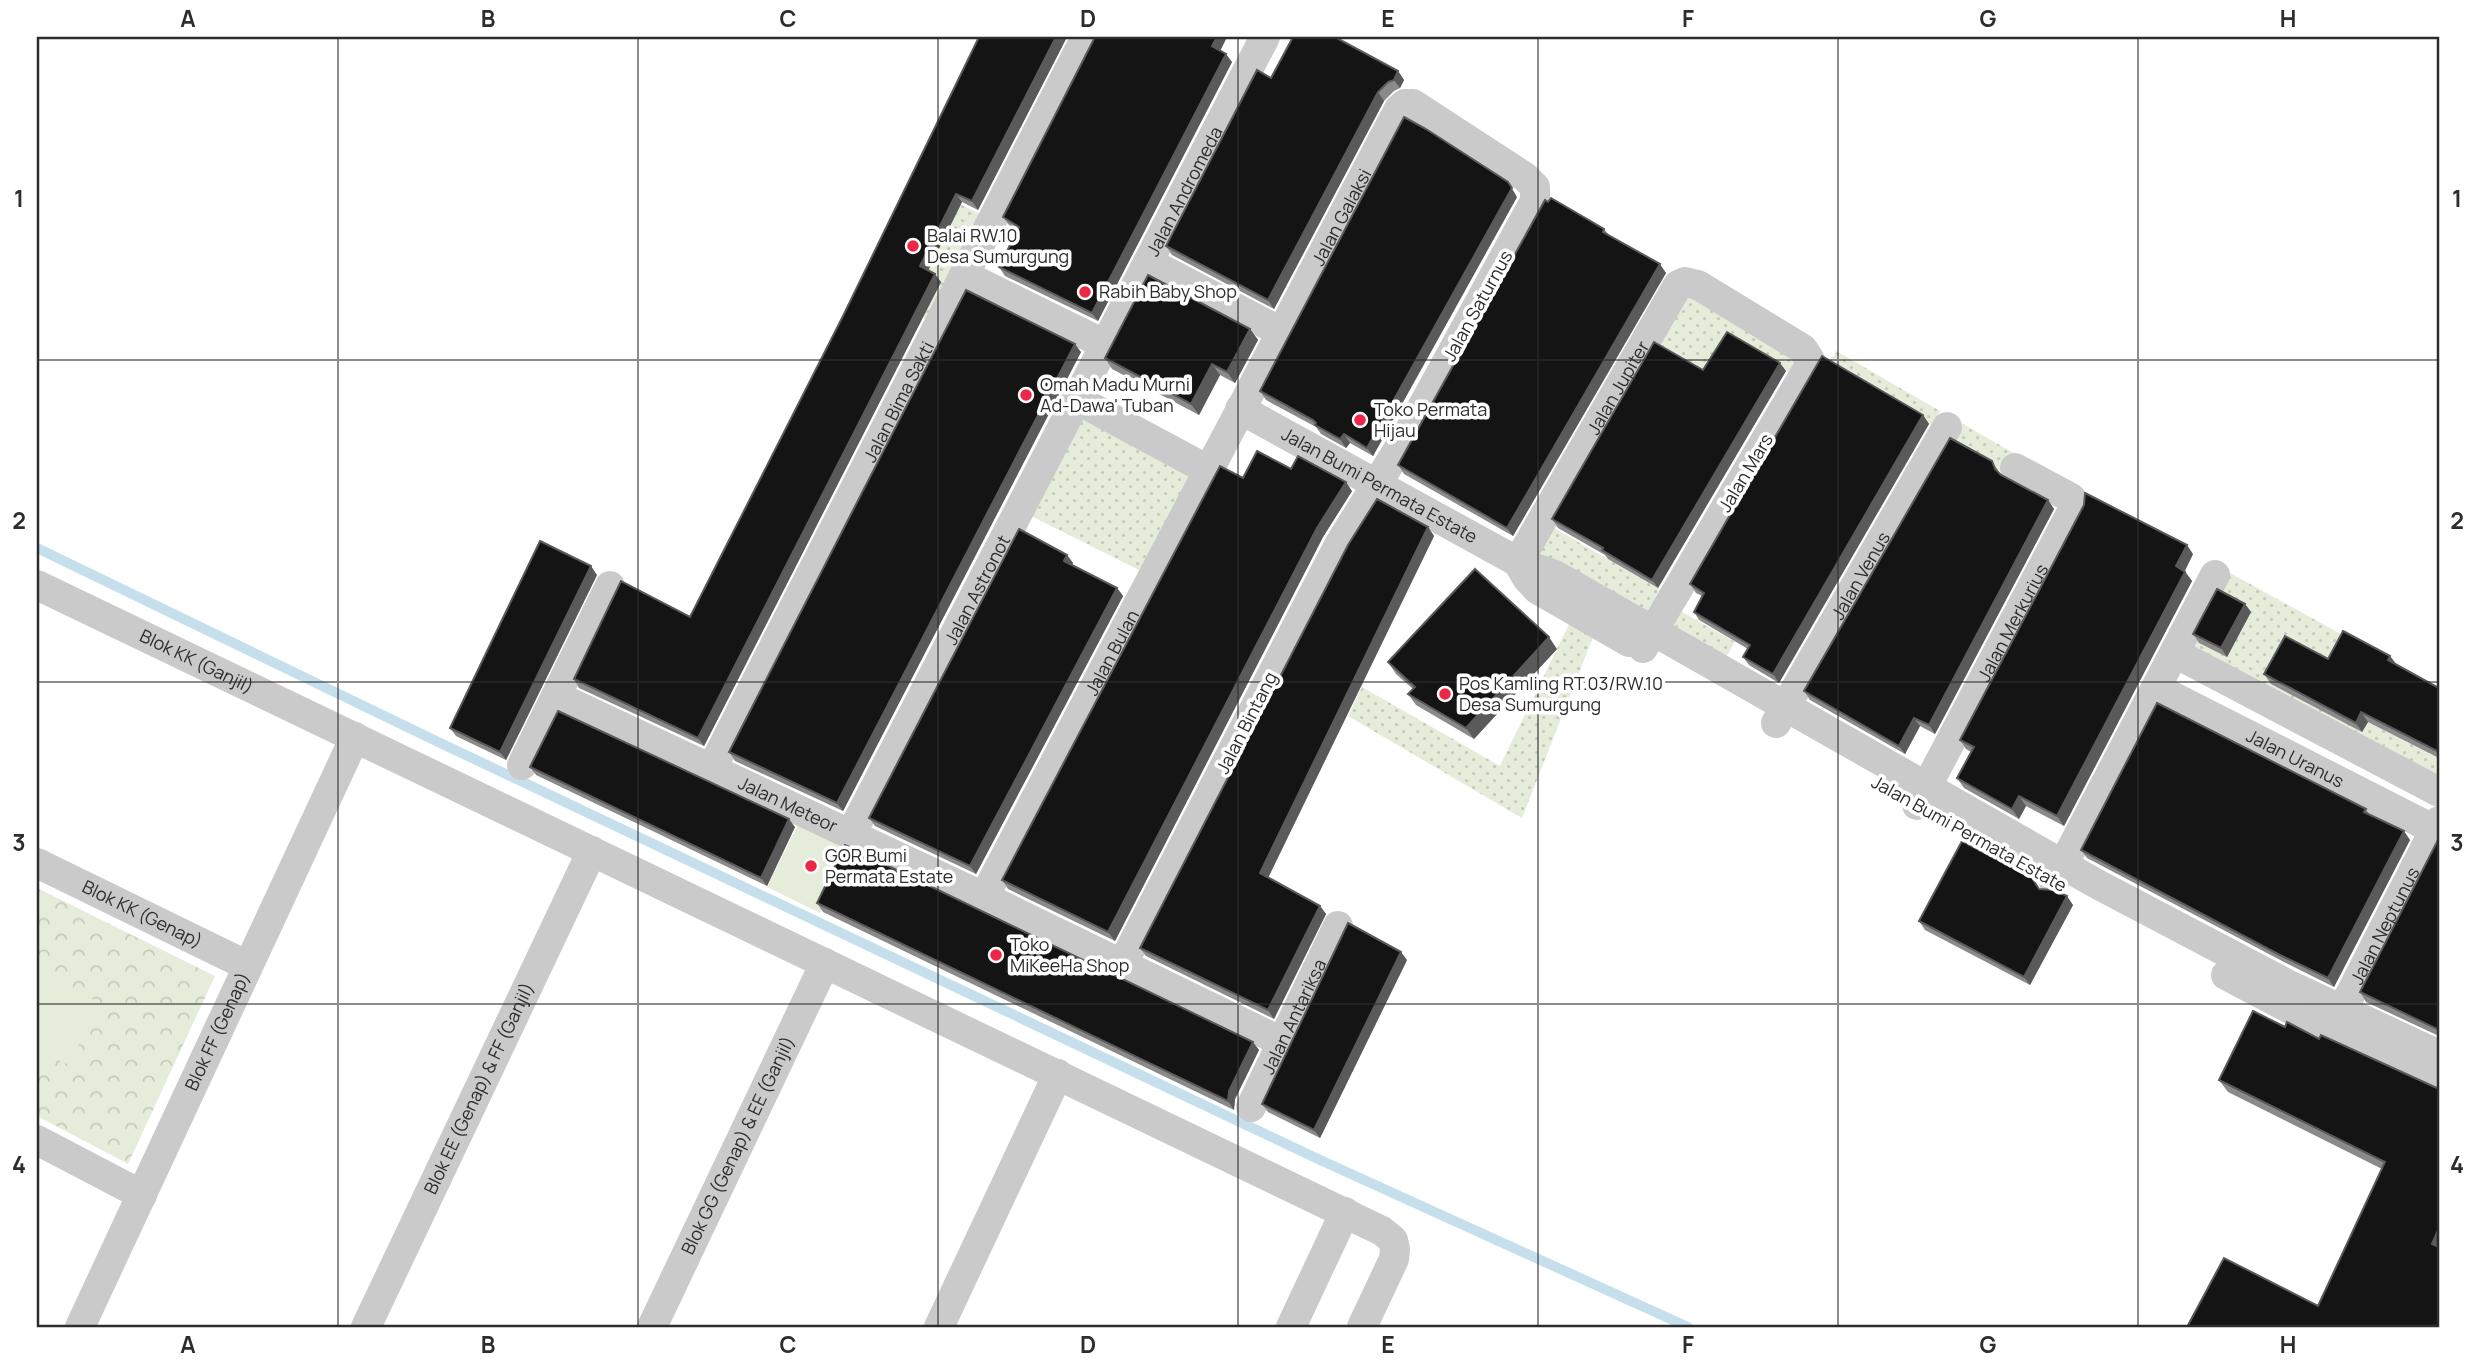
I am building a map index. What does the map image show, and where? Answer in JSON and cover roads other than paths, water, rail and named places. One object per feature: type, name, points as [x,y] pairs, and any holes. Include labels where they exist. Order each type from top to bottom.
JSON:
[{"type":"street","name":"Jalan Bima Sakti","points":[[712,768],[1086,37]]},
{"type":"street","name":"Jalan Andromeda","points":[[1104,344],[1265,37]]},
{"type":"street","name":"Jalan Galaksi","points":[[1240,409],[1403,105],[1416,105],[1478,146]]},
{"type":"street","name":"Jalan Saturnus","points":[[1377,485],[1535,201],[1533,184],[1478,146]]},
{"type":"street","points":[[1148,262],[1281,332]]},
{"type":"street","points":[[964,275],[1104,344]]},
{"type":"street","name":"Jalan Jupiter","points":[[1518,562],[1678,285],[1685,282],[1698,285],[1750,317]]},
{"type":"street","name":"Jalan Mars","points":[[1647,640],[1810,364],[1806,352],[1750,317]]},
{"type":"street","name":"Jalan Astronot","points":[[851,834],[1104,344]]},
{"type":"street","points":[[1076,399],[1209,470]]},
{"type":"street","name":"Jalan Bumi Permata Estate","points":[[1240,409],[1518,562],[1555,575],[1647,640],[2058,874],[2337,1021],[2439,1079]]},
{"type":"street","name":"Jalan Bulan","points":[[984,897],[1240,409]]},
{"type":"street","name":"Jalan Venus","points":[[1781,716],[1947,426]]},
{"type":"street","name":"Jalan Merkurius","points":[[1922,796],[2075,506],[2071,498],[2015,468]]},
{"type":"street","name":"Jalan Bintang","points":[[1122,965],[1339,545],[1377,485]]},
{"type":"street","points":[[2058,874],[2215,575]]},
{"type":"street","name":"Blok KK (Ganjil)","points":[[37,585],[1345,1212],[1390,1236],[1395,1246],[1394,1259],[1362,1327]]},
{"type":"street","points":[[522,765],[610,586]]},
{"type":"street","points":[[2175,653],[2439,792]]},
{"type":"street","name":"Jalan Uranus","points":[[2156,688],[2437,825]]},
{"type":"street","name":"Jalan Meteor","points":[[556,696],[984,897],[1282,1042]]},
{"type":"street","name":"Blok FF (Genap)","points":[[80,1327],[355,737]]},
{"type":"street","name":"Jalan Neptunus","points":[[2337,1021],[2437,825]]},
{"type":"street","name":"Blok EE (Genap) & FF (Ganjil)","points":[[366,1327],[592,851]]},
{"type":"street","name":"Blok KK (Genap)","points":[[37,863],[248,966]]},
{"type":"street","name":"Jalan Antariksa","points":[[1251,1107],[1338,926]]},
{"type":"street","name":"Blok GG (Genap) & EE (Ganjil)","points":[[652,1327],[825,962]]},
{"type":"street","name":"Jalan Bumi Permata Estate","points":[[2337,1021],[2439,1055]]},
{"type":"street","points":[[939,1327],[1058,1074]]},
{"type":"street","points":[[37,1140],[142,1195]]},
{"type":"street","points":[[1291,1327],[1345,1212]]},
{"type":"waterway","points":[[37,548],[434,740],[1318,1159],[1688,1327]]},
{"type":"place","name":"Balai RW.10 Desa Sumurgung","points":[[913,246]]},
{"type":"place","name":"Rabih Baby Shop","points":[[1085,292]]},
{"type":"place","name":"Omah Madu Murni Ad-Dawa' Tuban","points":[[1026,395]]},
{"type":"place","name":"Toko Permata Hijau","points":[[1360,420]]},
{"type":"place","name":"Pos Kamling RT.03/RW.10 Desa Sumurgung","points":[[1445,694]]},
{"type":"place","name":"GOR Bumi Permata Estate","points":[[811,866]]},
{"type":"place","name":"Toko MiKeeHa Shop","points":[[996,955]]}]
